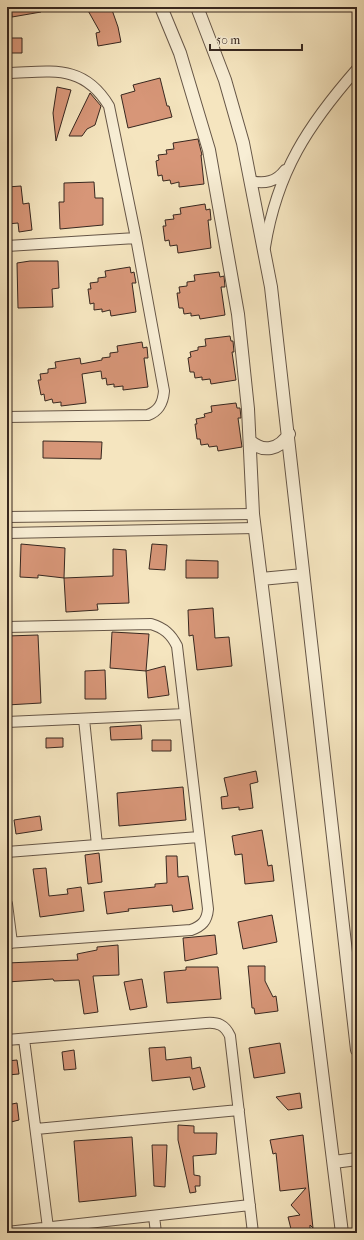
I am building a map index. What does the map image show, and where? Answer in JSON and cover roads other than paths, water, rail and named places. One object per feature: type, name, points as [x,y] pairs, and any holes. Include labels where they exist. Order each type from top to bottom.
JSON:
[{"type":"street","points":[[160,7],[180,53],[209,150],[238,314],[248,409],[253,514],[342,1233]]},
{"type":"street","points":[[197,7],[225,80],[243,143],[271,287],[357,1050]]},
{"type":"street","points":[[264,250],[273,207],[288,167],[313,123],[357,69]]},
{"type":"street","points":[[7,73],[70,73],[86,80],[100,91],[109,106],[136,238],[164,391],[164,398],[160,407],[148,415],[7,417]]},
{"type":"street","points":[[250,180],[261,183],[271,181],[280,176],[288,167]]},
{"type":"street","points":[[7,246],[136,238]]},
{"type":"street","points":[[250,440],[255,446],[271,449],[284,441],[288,434]]},
{"type":"street","points":[[7,517],[253,514]]},
{"type":"street","points":[[7,533],[255,528]]},
{"type":"street","points":[[261,579],[303,574]]},
{"type":"street","points":[[7,627],[151,624],[160,627],[173,638],[176,646],[185,714],[208,909],[207,916],[198,928],[191,930],[9,943],[7,904]]},
{"type":"street","points":[[7,722],[185,714]]},
{"type":"street","points":[[84,719],[97,845]]},
{"type":"street","points":[[7,852],[199,837]]},
{"type":"street","points":[[7,1040],[206,1023],[221,1024],[230,1036],[254,1233]]},
{"type":"street","points":[[24,1039],[48,1228]]},
{"type":"street","points":[[36,1129],[239,1110]]},
{"type":"street","points":[[334,1162],[357,1159]]},
{"type":"street","points":[[7,1232],[48,1228],[64,1229],[154,1216],[250,1205]]},
{"type":"street","points":[[154,1216],[156,1233]]}]
